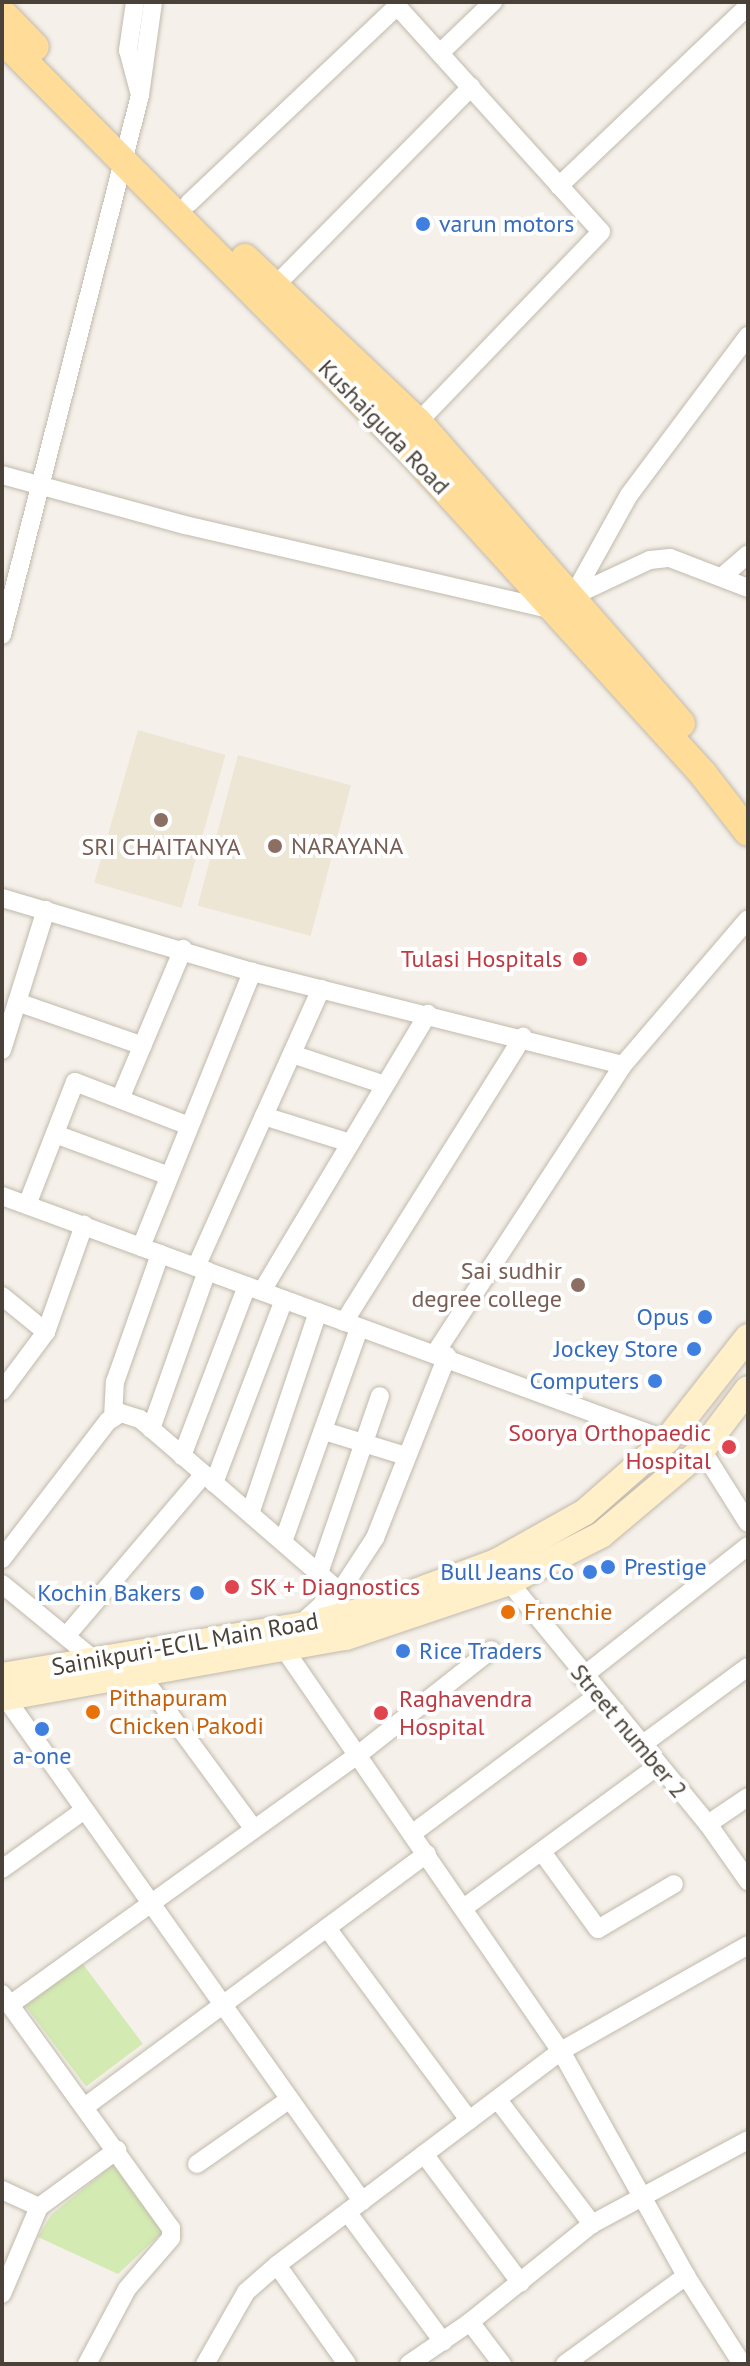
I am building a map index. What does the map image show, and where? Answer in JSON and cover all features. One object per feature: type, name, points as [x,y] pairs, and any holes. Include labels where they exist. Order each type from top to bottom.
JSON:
[{"type":"main road","name":"Kushaiguda Road","points":[[2,13],[126,152],[413,454],[563,603],[748,804]]},
{"type":"main road","name":"Kushaiguda Road","points":[[2,39],[126,152],[189,203],[418,422],[748,832]]},
{"type":"main road","name":"Sainikpuri-ECIL Main Road","points":[[117,1672],[369,1609],[496,1562],[585,1512],[667,1440],[748,1337]]},
{"type":"main road","name":"Sainikpuri-ECIL Main Road","points":[[3,1691],[117,1672],[285,1650],[346,1637],[509,1582],[601,1535],[702,1450],[748,1389]]},
{"type":"street","points":[[135,2],[128,50],[140,95]]},
{"type":"street","points":[[2,635],[140,95],[153,2]]},
{"type":"street","points":[[440,53],[493,2]]},
{"type":"street","points":[[189,203],[396,4],[601,232],[418,422]]},
{"type":"street","points":[[559,186],[748,6]]},
{"type":"street","points":[[274,287],[471,87]]},
{"type":"street","points":[[563,603],[629,495],[748,336]]},
{"type":"street","points":[[2,475],[42,487],[563,603],[650,560],[670,558],[748,588]]},
{"type":"street","points":[[723,576],[748,554]]},
{"type":"street","points":[[2,898],[183,949],[252,972],[523,1037],[623,1065]]},
{"type":"street","points":[[2,1050],[46,910]]},
{"type":"street","points":[[300,1625],[338,1590],[375,1538],[442,1354],[623,1065],[748,919]]},
{"type":"street","points":[[120,1099],[183,949]]},
{"type":"street","points":[[141,1247],[252,972]]},
{"type":"street","points":[[151,1429],[202,1269],[264,1116],[321,989]]},
{"type":"street","points":[[17,1002],[143,1046]]},
{"type":"street","points":[[182,1456],[255,1289],[350,1143],[428,1014]]},
{"type":"street","points":[[283,1542],[324,1431],[351,1325],[523,1037]]},
{"type":"street","points":[[292,1054],[385,1085]]},
{"type":"street","points":[[27,1205],[75,1082],[189,1126]]},
{"type":"street","points":[[264,1116],[350,1143]]},
{"type":"street","points":[[55,1134],[169,1176]]},
{"type":"street","points":[[2,1196],[351,1325],[442,1354],[667,1440]]},
{"type":"street","points":[[2,1391],[46,1332],[84,1225]]},
{"type":"street","points":[[113,1418],[115,1382],[160,1254]]},
{"type":"street","points":[[2,1296],[46,1332]]},
{"type":"street","points":[[67,1635],[209,1479],[284,1300]]},
{"type":"street","points":[[251,1511],[318,1312]]},
{"type":"street","points":[[319,1573],[380,1396]]},
{"type":"street","points":[[2,1559],[113,1418],[128,1413],[251,1511],[338,1590]]},
{"type":"street","points":[[324,1431],[406,1456]]},
{"type":"street","points":[[702,1450],[748,1523]]},
{"type":"street","points":[[582,1677],[748,1546]]},
{"type":"street","name":"Street number 2","points":[[509,1582],[582,1677],[643,1744],[708,1824],[748,1881]]},
{"type":"street","points":[[2,1584],[117,1672],[253,1828]]},
{"type":"street","points":[[285,1650],[465,1907],[561,2051],[644,2194],[686,2276],[736,2356],[748,2338]]},
{"type":"street","points":[[94,2361],[127,2289],[171,2238],[171,2228],[6,1999],[359,1754],[491,1650]]},
{"type":"street","points":[[643,1744],[748,1667]]},
{"type":"street","points":[[3,1691],[83,1811],[290,2099],[355,2207],[443,2342]]},
{"type":"street","points":[[413,1833],[598,1695]]},
{"type":"street","points":[[465,1907],[659,1765]]},
{"type":"street","points":[[708,1824],[748,1797]]},
{"type":"street","points":[[2,1869],[83,1811]]},
{"type":"street","points":[[542,1852],[598,1929],[674,1884]]},
{"type":"street","points":[[86,2106],[427,1854]]},
{"type":"street","points":[[327,1928],[469,2120]]},
{"type":"street","points":[[205,2364],[246,2292],[277,2265],[561,2051],[748,1945]]},
{"type":"street","points":[[197,2164],[290,2099]]},
{"type":"street","points":[[498,2100],[592,2224]]},
{"type":"street","points":[[409,2364],[521,2283],[592,2224],[748,2140]]},
{"type":"street","points":[[2,2294],[39,2207],[117,2150]]},
{"type":"street","points":[[424,2154],[521,2283]]},
{"type":"street","points":[[2,2190],[39,2207]]},
{"type":"street","points":[[277,2265],[347,2364]]},
{"type":"street","points":[[565,2364],[686,2276]]},
{"type":"street","points":[[470,2322],[502,2364]]},
{"type":"shaded area","name":"SRI CHAITANYA","points":[[138,730],[225,755],[182,908],[94,883]]},
{"type":"shaded area","name":"NARAYANA","points":[[238,755],[351,785],[311,936],[198,906]]},
{"type":"green space","points":[[82,1963],[143,2044],[86,2086],[25,2006]]},
{"type":"green space","points":[[115,2163],[164,2231],[118,2274],[38,2237],[51,2215]]},
{"type":"place","name":"varun motors","points":[[423,224]]},
{"type":"place","name":"SRI CHAITANYA","points":[[161,820]]},
{"type":"place","name":"NARAYANA","points":[[275,846]]},
{"type":"place","name":"Tulasi Hospitals","points":[[580,959]]},
{"type":"place","name":"Sai sudhir degree college","points":[[578,1285]]},
{"type":"place","name":"Opus","points":[[705,1317]]},
{"type":"place","name":"Jockey Store","points":[[694,1349]]},
{"type":"place","name":"Computers","points":[[655,1381]]},
{"type":"place","name":"Soorya Orthopaedic Hospital","points":[[729,1447]]},
{"type":"place","name":"Prestige","points":[[608,1567]]},
{"type":"place","name":"Bull Jeans Co","points":[[590,1572]]},
{"type":"place","name":"SK + Diagnostics","points":[[232,1587]]},
{"type":"place","name":"Kochin Bakers","points":[[197,1593]]},
{"type":"place","name":"Frenchie","points":[[508,1612]]},
{"type":"place","name":"Rice Traders","points":[[403,1651]]},
{"type":"place","name":"Pithapuram Chicken Pakodi","points":[[93,1712]]},
{"type":"place","name":"Raghavendra Hospital","points":[[381,1713]]},
{"type":"place","name":"a-one","points":[[42,1729]]}]
